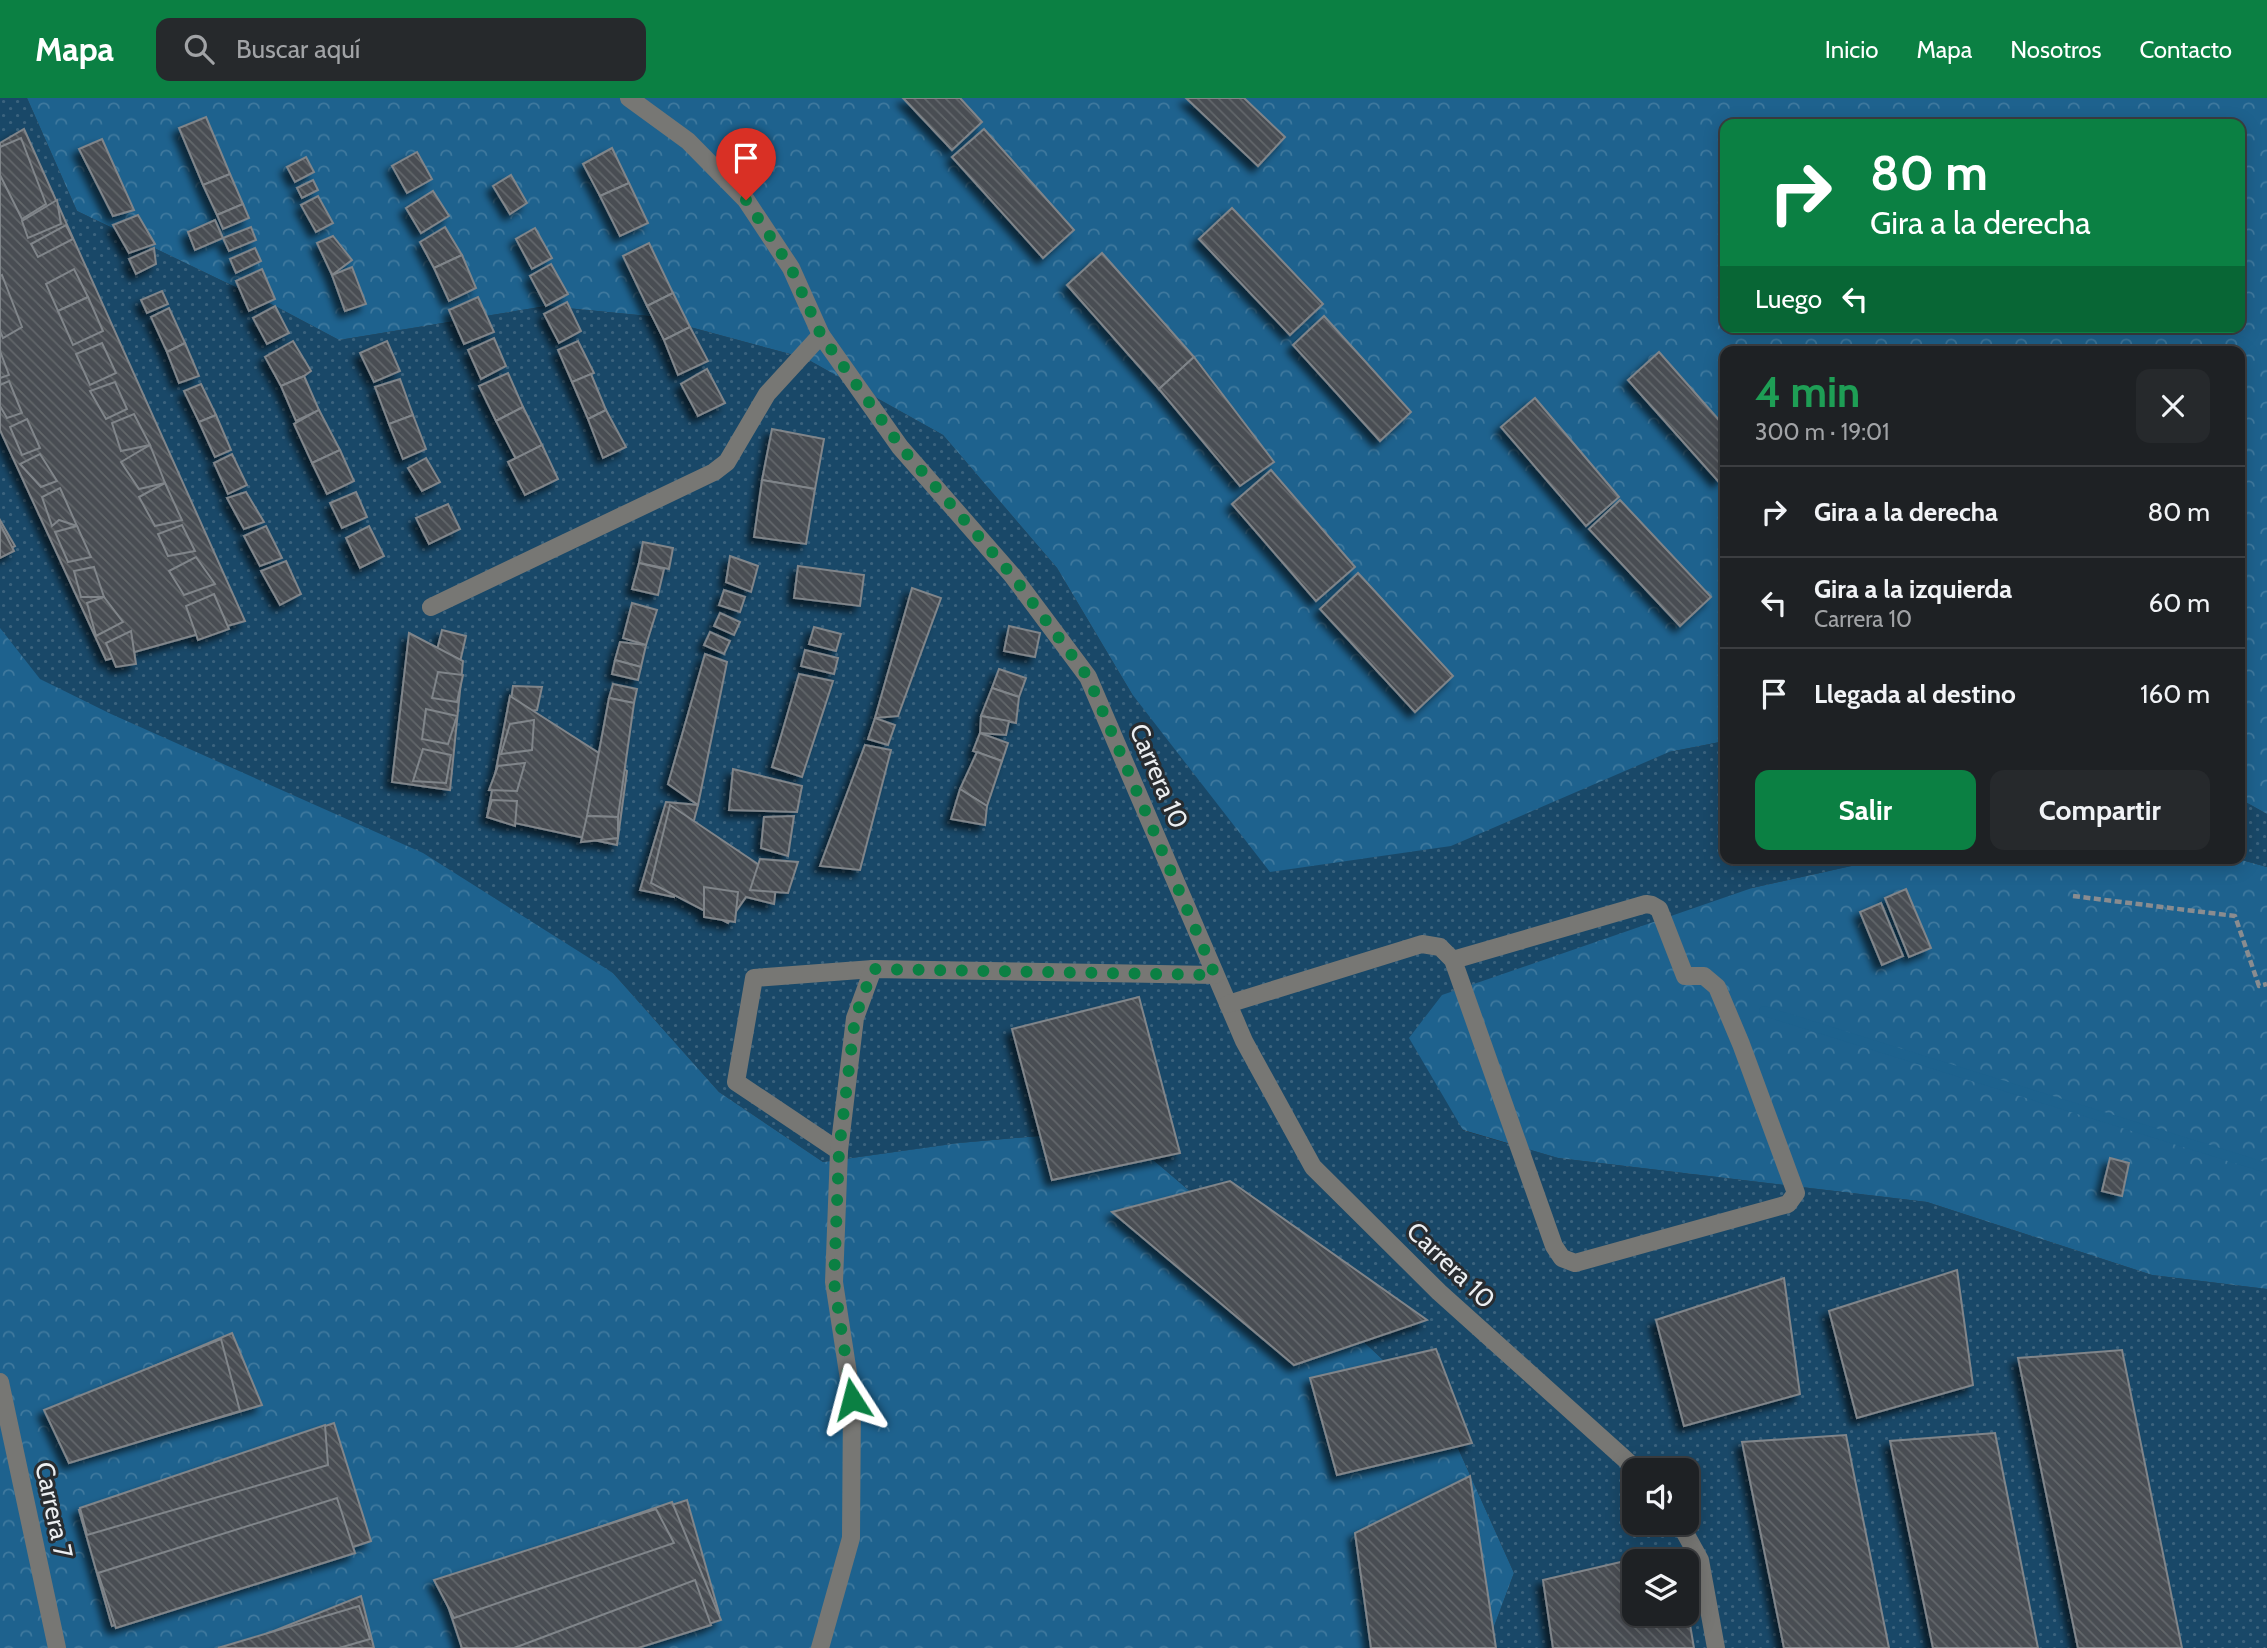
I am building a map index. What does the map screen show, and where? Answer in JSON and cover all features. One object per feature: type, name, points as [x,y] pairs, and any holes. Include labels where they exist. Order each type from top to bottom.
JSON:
[{"type":"street","name":"Carrera 10","points":[[629,98],[688,141],[746,200],[791,268],[821,335],[901,447],[1012,575],[1088,677],[1244,1041],[1313,1167],[1439,1292],[1624,1458]]},
{"type":"street","points":[[430,607],[714,472],[727,462],[767,394],[821,335]]},
{"type":"street","points":[[1228,1004],[1422,944],[1440,947],[1453,960],[1554,1246],[1562,1258],[1575,1263],[1788,1204],[1794,1199],[1796,1193],[1717,987],[1703,976],[1685,976],[1659,909],[1646,904],[1453,960]]},
{"type":"street","points":[[839,1151],[736,1082],[754,978],[873,969],[1215,975]]},
{"type":"street","points":[[820,1648],[851,1538],[852,1399],[834,1282],[839,1151],[855,1018],[873,969]]},
{"type":"street","name":"Carrera 7","points":[[0,1382],[57,1648]]},
{"type":"street","points":[[1686,1535],[1700,1560],[1716,1648]]},
{"type":"path","points":[[2073,896],[2235,916],[2259,986],[2267,984]]},
{"type":"shaded area","points":[[0,98],[27,98],[77,211],[275,306],[339,340],[546,306],[669,318],[690,327],[805,358],[943,435],[1057,568],[1132,694],[1669,752],[1720,742],[1720,864],[1860,864],[1752,888],[1462,1130],[1558,1158],[1927,1202],[2152,1275],[2267,1289],[2267,1648],[1486,1648],[1514,1573],[1444,1417],[1334,1314],[1117,1129],[960,1143],[823,1162],[719,1092],[613,973],[0,659]]},
{"type":"shaded area","points":[[2245,802],[2267,814],[2267,867],[2245,861]]},
{"type":"green space","points":[[27,98],[2267,98],[2267,814],[2245,802],[2245,346],[1720,346],[1720,742],[1669,752],[1451,846],[1270,872],[1132,694],[1057,568],[943,435],[805,358],[690,327],[669,318],[546,306],[339,340],[275,306],[77,211]]},
{"type":"green space","points":[[0,628],[40,679],[111,714],[423,853],[613,973],[719,1092],[823,1162],[959,1143],[1117,1129],[1334,1314],[1444,1417],[1514,1573],[1486,1648],[0,1648]]},
{"type":"green space","points":[[2245,861],[2267,867],[2267,1289],[2152,1275],[1927,1202],[1558,1158],[1463,1130],[1409,1038],[1442,995],[1752,888],[1860,864],[2245,864]]},
{"type":"building","points":[[903,98],[960,98],[982,122],[952,150]]},
{"type":"building","points":[[1186,98],[1244,98],[1285,137],[1258,166]]},
{"type":"building","points":[[206,117],[230,174],[203,185],[179,128]]},
{"type":"building","points":[[24,129],[245,621],[106,660],[0,430],[0,143]]},
{"type":"building","points":[[984,129],[1074,230],[1043,258],[952,157]]},
{"type":"building","points":[[21,138],[46,204],[22,219],[0,175],[0,147]]},
{"type":"building","points":[[102,139],[134,210],[113,216],[79,149]]},
{"type":"building","points":[[612,148],[629,183],[600,196],[583,164]]},
{"type":"building","points":[[417,152],[432,179],[407,193],[392,166]]},
{"type":"building","points":[[306,157],[314,172],[295,182],[287,167]]},
{"type":"building","points":[[230,174],[243,204],[217,215],[203,185]]},
{"type":"building","points":[[511,175],[527,203],[510,214],[493,186]]},
{"type":"building","points":[[313,180],[318,190],[302,198],[297,188]]},
{"type":"building","points":[[629,183],[648,223],[620,236],[600,196]]},
{"type":"building","points":[[433,191],[449,216],[421,233],[406,208]]},
{"type":"building","points":[[318,196],[333,223],[316,232],[301,205]]},
{"type":"building","points":[[57,200],[61,224],[28,238],[22,221]]},
{"type":"building","points":[[243,204],[249,218],[223,229],[217,215]]},
{"type":"building","points":[[1232,208],[1323,304],[1290,335],[1199,239]]},
{"type":"building","points":[[138,215],[155,244],[129,253],[113,225]]},
{"type":"building","points":[[215,220],[223,238],[195,250],[188,232]]},
{"type":"building","points":[[66,225],[73,239],[38,257],[31,244]]},
{"type":"building","points":[[251,227],[256,240],[229,251],[223,238]]},
{"type":"building","points":[[445,227],[462,255],[434,268],[420,242]]},
{"type":"building","points":[[535,228],[552,258],[532,269],[516,239]]},
{"type":"building","points":[[333,236],[352,260],[332,275],[317,243]]},
{"type":"building","points":[[649,243],[673,293],[647,306],[623,256]]},
{"type":"building","points":[[154,248],[156,264],[136,274],[129,259]]},
{"type":"building","points":[[255,248],[261,261],[236,273],[230,259]]},
{"type":"building","points":[[1102,253],[1194,357],[1159,389],[1067,285]]},
{"type":"building","points":[[462,255],[476,288],[449,301],[434,268]]},
{"type":"building","points":[[551,264],[568,294],[546,306],[530,276]]},
{"type":"building","points":[[352,267],[366,304],[345,311],[332,275]]},
{"type":"building","points":[[74,269],[88,297],[58,311],[46,284]]},
{"type":"building","points":[[262,269],[275,299],[249,311],[236,281]]},
{"type":"building","points":[[2,275],[22,327],[3,338],[0,331]]},
{"type":"building","points":[[162,291],[168,304],[147,313],[141,300]]},
{"type":"building","points":[[673,293],[690,327],[664,340],[647,306]]},
{"type":"building","points":[[88,297],[103,331],[73,345],[58,311]]},
{"type":"building","points":[[478,297],[494,332],[464,344],[449,310]]},
{"type":"building","points":[[567,302],[581,331],[559,343],[544,314]]},
{"type":"building","points":[[275,306],[289,333],[267,344],[253,318]]},
{"type":"building","points":[[169,308],[185,343],[167,352],[151,317]]},
{"type":"building","points":[[1324,316],[1411,412],[1380,441],[1293,345]]},
{"type":"building","points":[[690,327],[708,361],[678,375],[664,340]]},
{"type":"building","points":[[494,338],[506,366],[481,379],[468,350]]},
{"type":"building","points":[[293,341],[311,371],[281,386],[265,357]]},
{"type":"building","points":[[387,341],[400,371],[374,382],[360,353]]},
{"type":"building","points":[[578,341],[594,373],[572,382],[558,350]]},
{"type":"building","points":[[102,343],[116,373],[90,385],[76,354]]},
{"type":"building","points":[[185,343],[199,376],[179,383],[167,352]]},
{"type":"building","points":[[0,351],[9,375],[0,378]]},
{"type":"building","points":[[1659,352],[1720,421],[1720,479],[1718,481],[1628,380]]},
{"type":"building","points":[[1194,357],[1274,462],[1240,486],[1159,389]]},
{"type":"building","points":[[707,369],[725,403],[698,416],[681,384]]},
{"type":"building","points":[[508,373],[523,407],[496,421],[479,386]]},
{"type":"building","points":[[591,374],[606,410],[588,419],[572,382]]},
{"type":"building","points":[[304,376],[319,410],[296,421],[281,386]]},
{"type":"building","points":[[400,379],[413,415],[389,424],[375,387]]},
{"type":"building","points":[[9,381],[22,413],[7,418],[0,406],[0,385]]},
{"type":"building","points":[[115,382],[127,409],[106,419],[90,391]]},
{"type":"building","points":[[201,384],[216,415],[199,422],[184,391]]},
{"type":"building","points":[[1535,398],[1619,497],[1586,526],[1501,427]]},
{"type":"building","points":[[523,407],[542,445],[516,459],[496,421]]},
{"type":"building","points":[[319,410],[340,450],[312,463],[294,424]]},
{"type":"building","points":[[606,410],[626,447],[603,458],[588,419]]},
{"type":"building","points":[[134,414],[150,445],[121,451],[112,423]]},
{"type":"building","points":[[216,415],[231,450],[215,457],[199,422]]},
{"type":"building","points":[[413,415],[426,449],[403,459],[389,424]]},
{"type":"building","points":[[27,419],[40,448],[22,455],[10,427]]},
{"type":"building","points":[[772,429],[824,439],[815,489],[762,480]]},
{"type":"building","points":[[150,445],[165,483],[139,489],[121,462]]},
{"type":"building","points":[[542,445],[558,479],[525,495],[508,462]]},
{"type":"building","points":[[340,450],[354,481],[327,494],[312,463]]},
{"type":"building","points":[[40,454],[57,481],[41,487],[20,464]]},
{"type":"building","points":[[232,454],[247,485],[228,494],[214,463]]},
{"type":"building","points":[[426,458],[440,482],[422,491],[408,468]]},
{"type":"building","points":[[1271,470],[1355,567],[1316,601],[1232,504]]},
{"type":"building","points":[[762,480],[815,489],[806,544],[754,537]]},
{"type":"building","points":[[165,483],[182,520],[155,526],[139,497]]},
{"type":"building","points":[[60,488],[77,526],[59,520],[52,526],[42,497]]},
{"type":"building","points":[[246,492],[264,522],[244,529],[227,498]]},
{"type":"building","points":[[356,492],[367,517],[342,528],[330,503]]},
{"type":"building","points":[[1620,500],[1711,597],[1680,626],[1589,529]]},
{"type":"building","points":[[448,504],[460,529],[429,544],[416,518]]},
{"type":"building","points":[[0,520],[15,546],[0,554]]},
{"type":"building","points":[[0,524],[14,551],[0,558]]},
{"type":"building","points":[[182,525],[195,551],[168,556],[158,534]]},
{"type":"building","points":[[77,526],[91,557],[68,562],[55,532]]},
{"type":"building","points":[[266,526],[282,558],[260,566],[244,536]]},
{"type":"building","points":[[369,526],[384,556],[360,568],[346,538]]},
{"type":"building","points":[[643,542],[673,548],[669,569],[639,563]]},
{"type":"building","points":[[730,556],[758,566],[751,592],[726,582]]},
{"type":"building","points":[[196,557],[215,584],[184,595],[169,571]]},
{"type":"building","points":[[286,561],[301,594],[280,605],[261,571]]},
{"type":"building","points":[[639,563],[664,569],[658,595],[632,589]]},
{"type":"building","points":[[798,566],[864,575],[860,606],[794,598]]},
{"type":"building","points":[[94,567],[104,597],[81,597],[74,571]]},
{"type":"building","points":[[1358,573],[1453,676],[1415,712],[1320,609]]},
{"type":"building","points":[[912,588],[941,598],[898,716],[875,718]]},
{"type":"building","points":[[724,590],[745,597],[740,612],[719,605]]},
{"type":"building","points":[[214,594],[229,629],[198,640],[186,606]]},
{"type":"building","points":[[104,597],[123,622],[96,636],[87,603]]},
{"type":"building","points":[[632,603],[657,610],[646,645],[623,638]]},
{"type":"building","points":[[720,613],[740,622],[734,635],[714,626]]},
{"type":"building","points":[[1009,626],[1040,633],[1035,657],[1004,651]]},
{"type":"building","points":[[814,627],[841,634],[836,651],[809,644]]},
{"type":"building","points":[[442,630],[466,636],[460,662],[435,658]]},
{"type":"building","points":[[131,631],[136,664],[116,667],[106,643]]},
{"type":"building","points":[[710,632],[730,641],[724,654],[704,645]]},
{"type":"building","points":[[409,633],[463,661],[450,790],[392,782]]},
{"type":"building","points":[[620,642],[646,645],[641,667],[615,660]]},
{"type":"building","points":[[805,650],[838,658],[834,674],[801,666]]},
{"type":"building","points":[[705,654],[727,662],[698,805],[668,784]]},
{"type":"building","points":[[615,660],[641,667],[638,680],[612,674]]},
{"type":"building","points":[[999,669],[1026,678],[1019,697],[992,688]]},
{"type":"building","points":[[438,672],[463,675],[457,702],[432,698]]},
{"type":"building","points":[[799,674],[833,681],[802,777],[772,767]]},
{"type":"building","points":[[613,684],[637,689],[634,703],[609,698]]},
{"type":"building","points":[[513,686],[542,687],[537,710],[509,714]]},
{"type":"building","points":[[992,688],[1019,697],[1016,723],[981,716]]},
{"type":"building","points":[[510,696],[627,771],[617,845],[487,817]]},
{"type":"building","points":[[609,698],[634,703],[618,817],[587,816]]},
{"type":"building","points":[[426,709],[457,716],[448,744],[422,739]]},
{"type":"building","points":[[981,716],[1009,721],[1006,735],[980,733]]},
{"type":"building","points":[[875,718],[895,725],[888,745],[868,739]]},
{"type":"building","points":[[534,720],[532,750],[501,754],[510,724]]},
{"type":"building","points":[[980,733],[1008,743],[1002,761],[973,751]]},
{"type":"building","points":[[865,745],[891,750],[860,870],[820,866]]},
{"type":"building","points":[[423,749],[451,755],[446,783],[413,781]]},
{"type":"building","points":[[977,752],[1002,761],[987,806],[960,789]]},
{"type":"building","points":[[525,763],[517,791],[489,790],[498,766]]},
{"type":"building","points":[[733,769],[802,786],[797,812],[729,810]]},
{"type":"building","points":[[960,789],[987,806],[985,825],[951,819]]},
{"type":"building","points":[[492,800],[517,801],[515,826],[487,817]]},
{"type":"building","points":[[666,802],[698,805],[674,897],[640,890]]},
{"type":"building","points":[[670,805],[777,877],[774,904],[746,897],[728,923],[651,883]]},
{"type":"building","points":[[587,816],[618,817],[618,838],[581,842]]},
{"type":"building","points":[[794,816],[788,856],[761,848],[764,817]]},
{"type":"building","points":[[760,859],[798,862],[788,893],[750,890]]},
{"type":"building","points":[[704,887],[738,892],[735,922],[704,917]]},
{"type":"building","points":[[1906,889],[1931,948],[1909,957],[1885,898]]},
{"type":"building","points":[[1881,903],[1903,956],[1882,965],[1860,912]]},
{"type":"building","points":[[1139,997],[1180,1153],[1052,1180],[1012,1029]]},
{"type":"building","points":[[2110,1158],[2129,1163],[2122,1196],[2102,1191]]},
{"type":"building","points":[[1230,1181],[1427,1320],[1294,1365],[1112,1212]]},
{"type":"building","points":[[1957,1270],[1973,1385],[1857,1418],[1829,1311]]},
{"type":"building","points":[[1784,1278],[1800,1394],[1684,1426],[1656,1320]]},
{"type":"building","points":[[232,1333],[262,1405],[69,1462],[53,1409]]},
{"type":"building","points":[[221,1339],[240,1411],[69,1463],[44,1410]]},
{"type":"building","points":[[1436,1349],[1472,1443],[1337,1475],[1310,1378]]},
{"type":"building","points":[[2122,1350],[2182,1648],[2078,1648],[2018,1358]]},
{"type":"building","points":[[334,1423],[371,1541],[112,1626],[79,1510]]},
{"type":"building","points":[[325,1425],[328,1465],[87,1535],[80,1508]]},
{"type":"building","points":[[1995,1433],[2038,1648],[1933,1648],[1890,1441]]},
{"type":"building","points":[[1846,1435],[1889,1648],[1784,1648],[1742,1442]]},
{"type":"building","points":[[1470,1476],[1496,1648],[1371,1648],[1355,1533]]},
{"type":"building","points":[[337,1498],[355,1553],[116,1628],[98,1573]]},
{"type":"building","points":[[687,1500],[719,1613],[618,1648],[462,1648],[443,1579]]},
{"type":"building","points":[[672,1502],[721,1620],[634,1648],[462,1648],[440,1582]]},
{"type":"building","points":[[656,1509],[674,1543],[454,1618],[434,1580]]},
{"type":"building","points":[[1622,1562],[1622,1626],[1690,1626],[1694,1648],[1553,1648],[1543,1580]]},
{"type":"building","points":[[695,1580],[711,1625],[638,1648],[514,1648]]},
{"type":"building","points":[[361,1596],[374,1648],[226,1648],[254,1639]]},
{"type":"building","points":[[359,1606],[370,1639],[339,1648],[218,1648]]},
{"type":"waterway","points":[[1764,1011],[2267,1168]]},
{"type":"route","points":[[746,200],[791,268],[821,335],[901,447],[1012,575],[1088,677],[1215,975],[873,969],[855,1018],[839,1151],[834,1282],[852,1399]]}]
